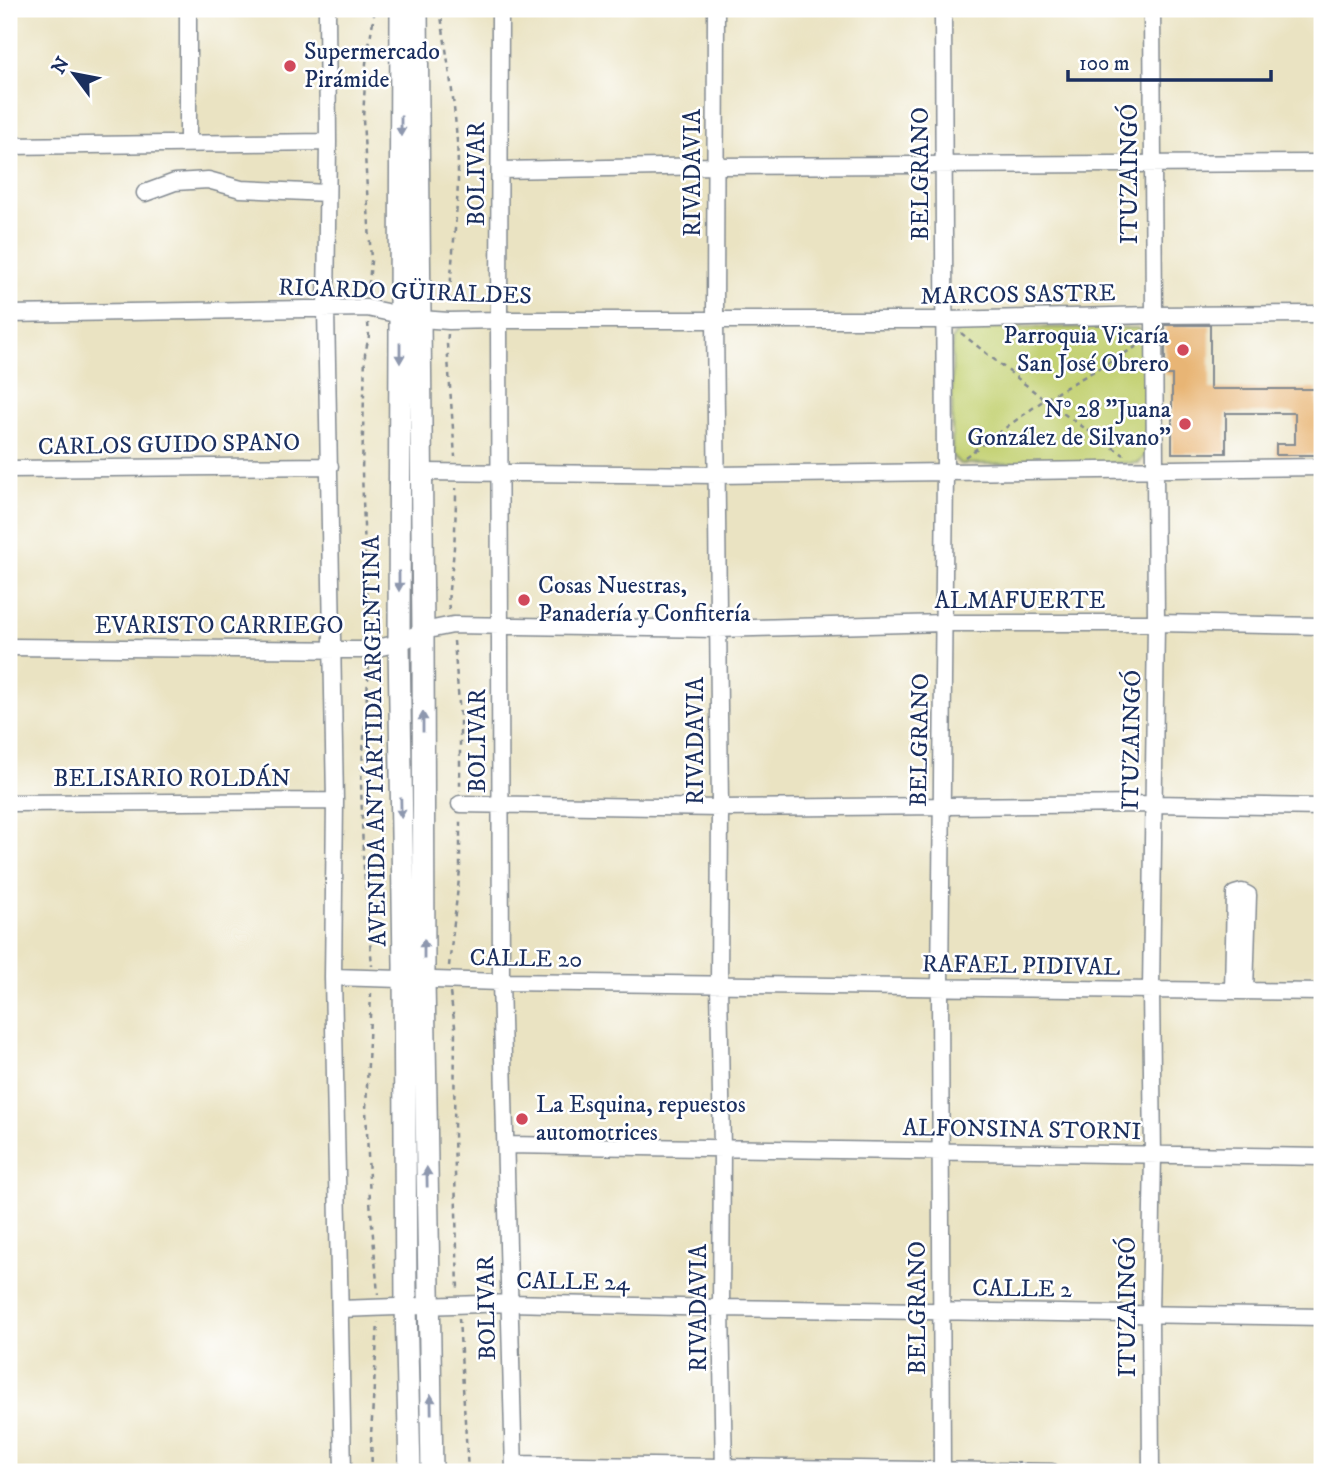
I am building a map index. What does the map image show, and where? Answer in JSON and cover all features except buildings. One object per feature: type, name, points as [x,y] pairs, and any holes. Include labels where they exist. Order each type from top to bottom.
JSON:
[{"type":"main road","name":"AVENIDA ANTÁRTIDA ARGENTINA","points":[[401,9],[411,317],[422,472],[423,631],[406,1306],[410,1472]]},
{"type":"main road","name":"AVENIDA ANTÁRTIDA ARGENTINA","points":[[417,9],[411,317],[399,642],[429,1305],[432,1472]]},
{"type":"street","points":[[188,9],[188,143]]},
{"type":"street","points":[[327,9],[326,309],[335,801],[333,977],[343,1472]]},
{"type":"street","name":"BOLIVAR","points":[[500,9],[501,982],[514,1468]]},
{"type":"street","name":"RIVADAVIA","points":[[716,9],[715,320],[724,1470]]},
{"type":"street","name":"BELGRANO","points":[[942,1471],[940,988],[945,472],[943,9]]},
{"type":"street","name":"ITUZAINGÓ","points":[[1151,1472],[1151,990],[1156,622],[1151,470],[1154,336],[1152,9]]},
{"type":"street","points":[[9,146],[328,142]]},
{"type":"street","points":[[500,170],[716,166],[1322,163]]},
{"type":"street","points":[[145,193],[175,182],[208,180],[241,189],[327,193]]},
{"type":"street","name":"RICARDO GÜIRALDES","points":[[9,314],[367,309],[449,321],[715,320]]},
{"type":"street","name":"MARCOS SASTRE","points":[[715,320],[944,320],[1322,314]]},
{"type":"street","name":"CARLOS GUIDO SPANO","points":[[9,470],[330,466]]},
{"type":"street","points":[[422,472],[717,475],[1322,467]]},
{"type":"street","name":"ALMAFUERTE","points":[[718,629],[944,623],[1156,622],[1322,626]]},
{"type":"street","name":"EVARISTO CARRIEGO","points":[[9,647],[369,650],[399,642],[423,631],[453,625],[718,629]]},
{"type":"street","name":"BELISARIO ROLDÁN","points":[[9,803],[335,801]]},
{"type":"street","points":[[460,804],[720,808],[1154,804],[1322,807]]},
{"type":"street","points":[[1242,892],[1248,895],[1239,991],[1235,894],[1242,892]]},
{"type":"street","name":"CALLE 20","points":[[333,977],[719,985]]},
{"type":"street","name":"RAFAEL PIDIVAL","points":[[719,985],[1322,992]]},
{"type":"street","name":"ALFONSINA STORNI","points":[[506,1145],[1322,1157]]},
{"type":"street","name":"CALLE 24","points":[[340,1308],[509,1303],[721,1308]]},
{"type":"street","name":"CALLE 2","points":[[721,1308],[1322,1317]]},
{"type":"street","points":[[514,1468],[1052,1472]]},
{"type":"path","points":[[367,302],[371,261],[363,119],[366,63],[375,9]]},
{"type":"path","points":[[440,9],[451,81],[458,172],[450,310]]},
{"type":"path","points":[[368,320],[362,472],[369,674],[360,781],[372,978],[366,1109],[378,1307],[371,1435],[372,1472]]},
{"type":"path","points":[[944,320],[1044,400],[1151,470]]},
{"type":"path","points":[[448,335],[456,510],[448,591],[459,697],[460,804],[460,870],[448,980],[454,1026],[458,1304],[468,1472]]},
{"type":"path","points":[[945,472],[1044,400],[1154,336]]},
{"type":"green space","points":[[961,327],[1137,328],[1146,335],[1147,453],[1139,463],[960,464],[952,456],[952,339]]},
{"type":"place","name":"Supermercado Pirámide","points":[[290,66]]},
{"type":"place","name":"Parroquia Vicaría San José Obrero","points":[[1183,350]]},
{"type":"place","name":"N° 28 \"Juana González de Silvano\"","points":[[1185,424]]},
{"type":"place","name":"Cosas Nuestras, Panadería y Confitería","points":[[524,600]]},
{"type":"place","name":"La Esquina, repuestos automotrices","points":[[522,1119]]}]
